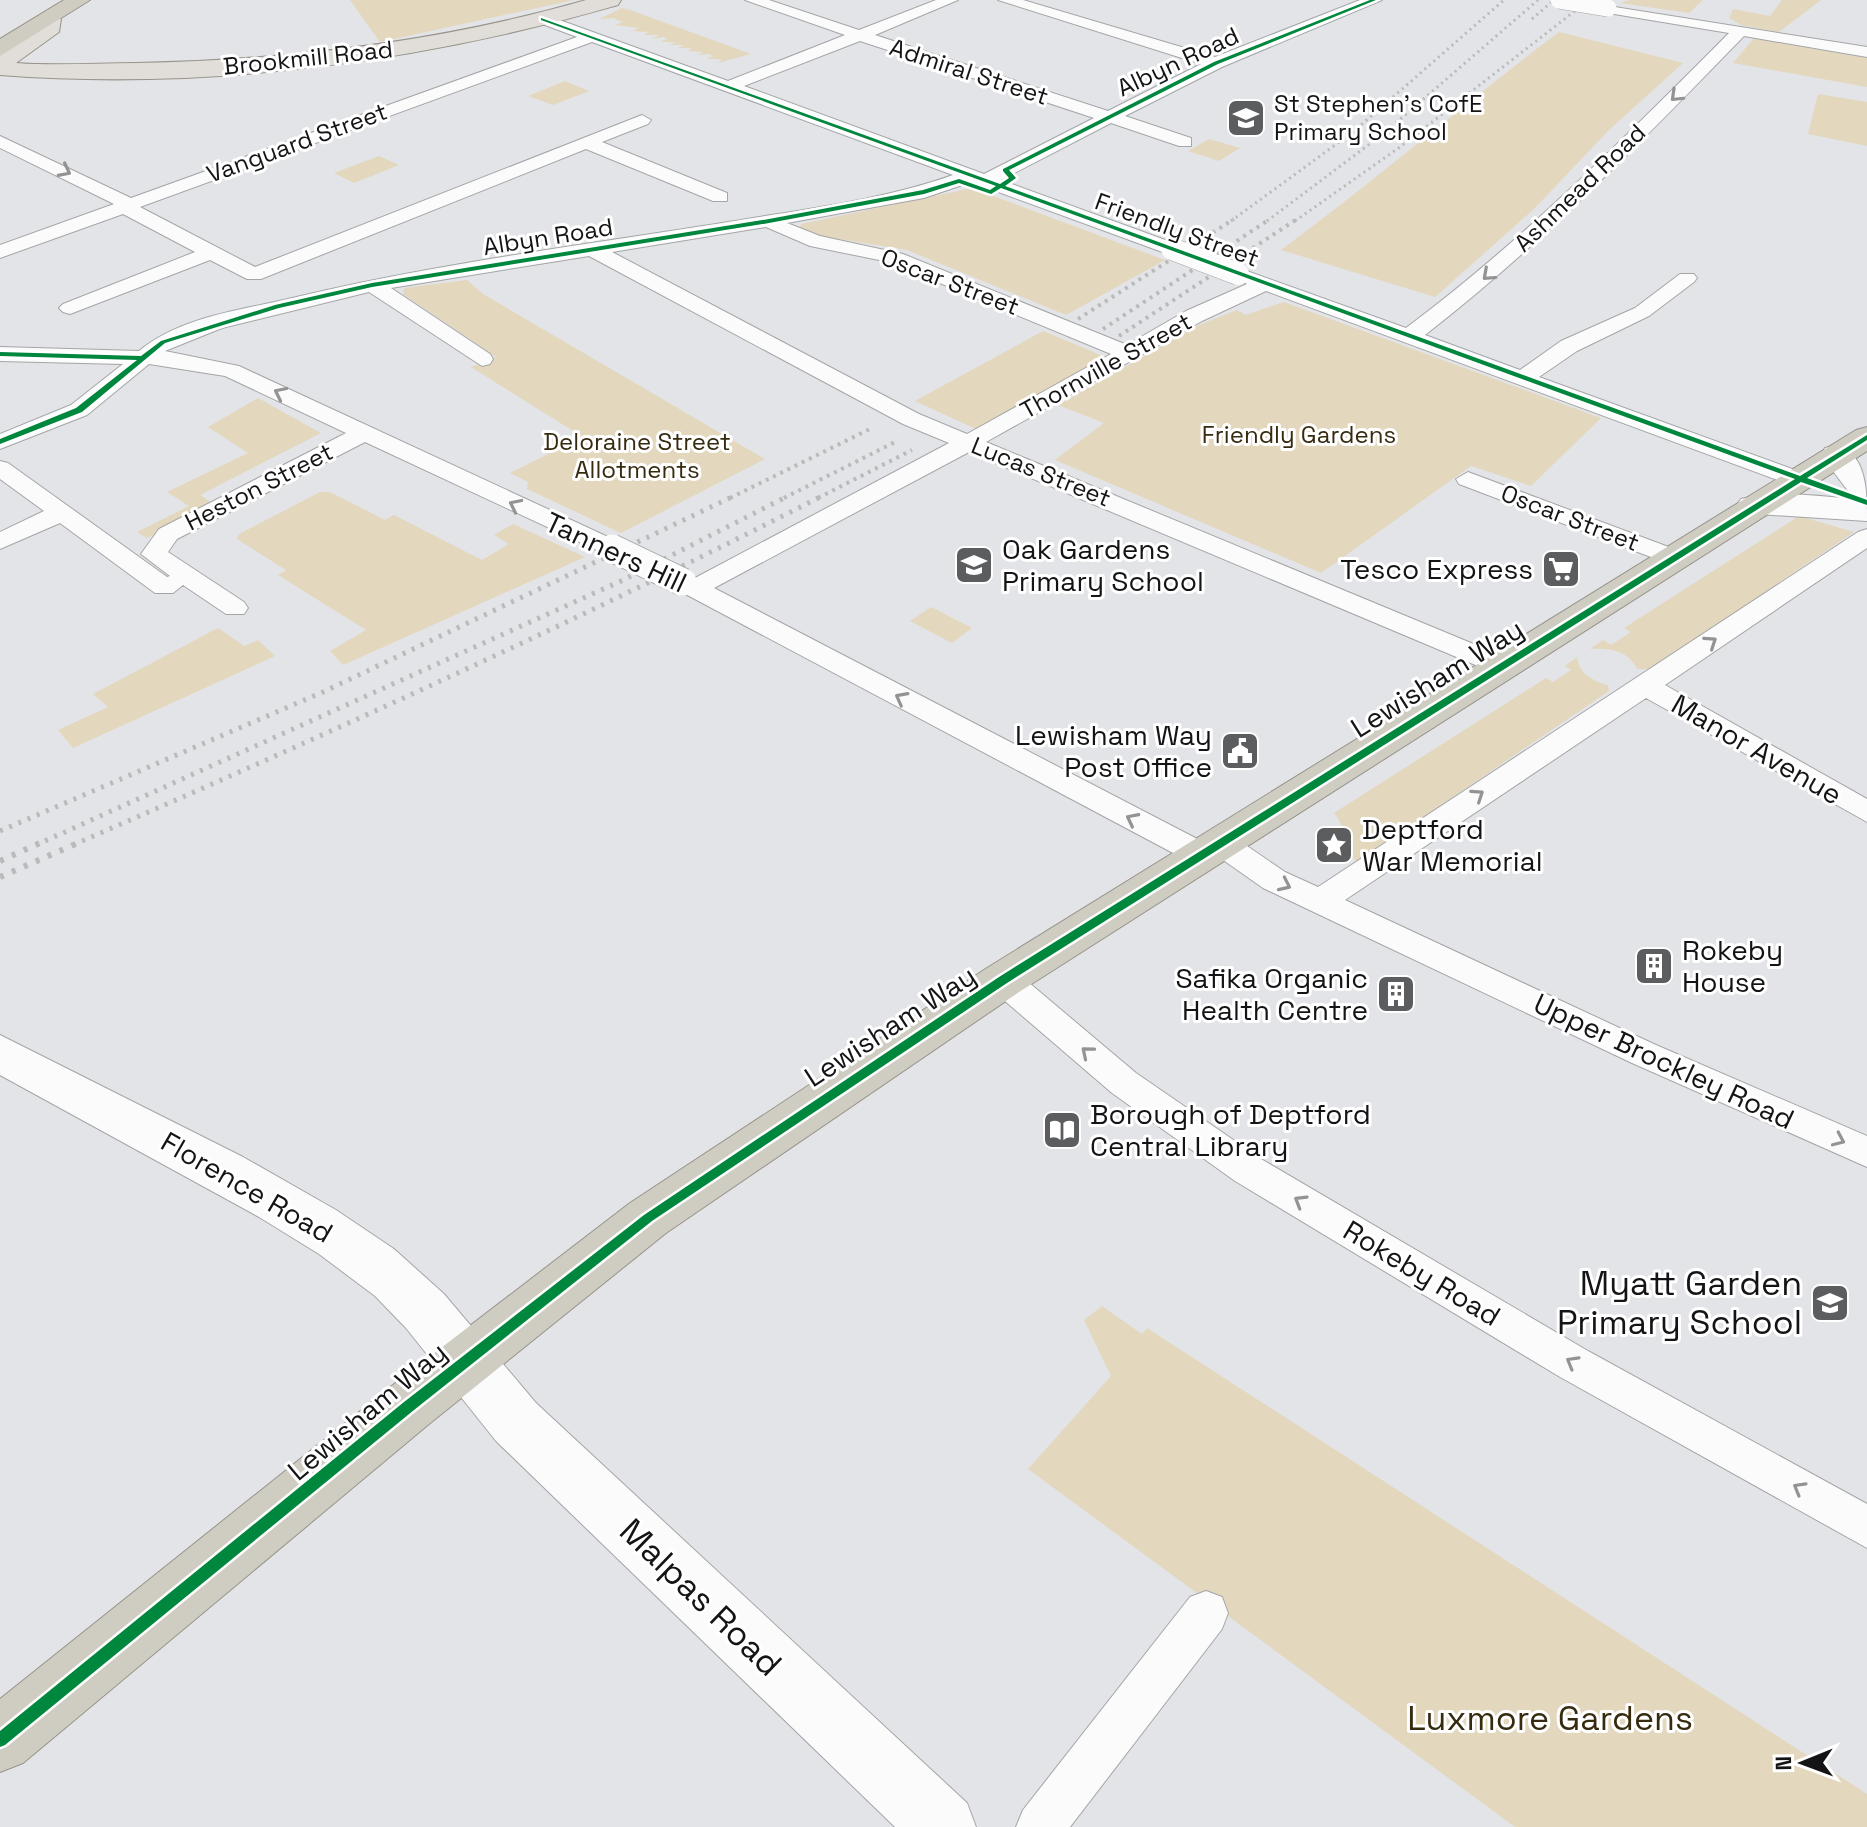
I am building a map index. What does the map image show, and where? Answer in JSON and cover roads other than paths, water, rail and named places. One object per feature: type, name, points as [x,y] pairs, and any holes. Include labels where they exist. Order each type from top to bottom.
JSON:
[{"type":"highway","points":[[0,28],[78,1]]},
{"type":"highway","points":[[1,62],[49,9]]},
{"type":"highway","name":"Lewisham Way","points":[[0,1740],[466,1360],[648,1218],[1003,980],[1867,437]]},
{"type":"main road","name":"Brookmill Road","points":[[1,62],[174,70],[251,65],[404,48],[543,19],[610,0]]},
{"type":"main road","points":[[0,39],[50,10],[78,1]]},
{"type":"main road","points":[[1837,455],[1867,494]]},
{"type":"main road","points":[[1797,479],[1867,503]]},
{"type":"main road","points":[[1753,506],[1800,504],[1867,511]]},
{"type":"main road","name":"Florence Road","points":[[0,1053],[209,1162],[325,1229],[411,1296],[466,1360]]},
{"type":"main road","name":"Malpas Road","points":[[466,1360],[496,1402],[516,1422],[943,1827]]},
{"type":"street","name":"Admiral Street","points":[[753,0],[1185,142]]},
{"type":"street","points":[[727,87],[950,0]]},
{"type":"street","points":[[1006,0],[1216,63]]},
{"type":"street","name":"Albyn Road","points":[[0,442],[79,410],[141,358],[186,332],[372,285],[769,221],[924,192],[976,179],[1108,118],[1216,63],[1374,0]]},
{"type":"street","points":[[1559,0],[1867,52]]},
{"type":"street","points":[[1709,24],[1708,13],[1716,3]]},
{"type":"street","name":"Friendly Street","points":[[543,19],[1797,479]]},
{"type":"street","name":"Ashmead Road","points":[[1410,336],[1482,281],[1577,196],[1741,30]]},
{"type":"street","name":"Vanguard Street","points":[[0,252],[594,36]]},
{"type":"street","points":[[254,275],[642,120]]},
{"type":"street","points":[[0,141],[275,286]]},
{"type":"street","points":[[586,142],[720,197]]},
{"type":"street","name":"Oscar Street","points":[[769,221],[790,235],[816,244],[899,259],[1129,353]]},
{"type":"street","name":"Lucas Street","points":[[593,250],[857,392],[1502,666]]},
{"type":"street","points":[[70,308],[209,253]]},
{"type":"street","points":[[1522,378],[1569,346],[1642,312],[1687,278]]},
{"type":"street","name":"Thornville Street","points":[[689,585],[969,442],[1194,316],[1265,284]]},
{"type":"street","points":[[372,285],[482,359]]},
{"type":"street","name":"Tanners Hill","points":[[0,354],[178,359],[231,371],[689,585],[1321,901]]},
{"type":"street","name":"Heston Street","points":[[235,608],[154,554],[168,534],[365,433]]},
{"type":"street","name":"Heston Street","points":[[0,468],[164,587],[187,576]]},
{"type":"street","name":"Oscar Street","points":[[1468,479],[1673,557]]},
{"type":"street","points":[[0,541],[61,513]]},
{"type":"street","points":[[1321,901],[1867,537]]},
{"type":"street","name":"Manor Avenue","points":[[1646,686],[1867,812]]},
{"type":"street","name":"Upper Brockley Road","points":[[1321,901],[1644,1054],[1867,1152]]},
{"type":"street","name":"Rokeby Road","points":[[1003,980],[1124,1083],[1248,1170],[1574,1364],[1867,1527]]},
{"type":"street","points":[[1040,1827],[1206,1613]]},
{"type":"railway","points":[[1232,220],[1353,132],[1504,0]]},
{"type":"railway","points":[[1267,221],[1383,134],[1538,0]]},
{"type":"railway","points":[[1532,19],[1554,0]]},
{"type":"railway","points":[[1295,221],[1400,147],[1589,0]]},
{"type":"railway","points":[[1119,336],[1297,219]]},
{"type":"railway","points":[[1078,319],[1232,220]]},
{"type":"railway","points":[[1103,329],[1267,221]]},
{"type":"railway","points":[[730,498],[872,428]]},
{"type":"railway","points":[[784,498],[897,441]]},
{"type":"railway","points":[[819,498],[912,450]]},
{"type":"railway","points":[[0,831],[323,692],[734,496]]},
{"type":"railway","points":[[36,845],[621,581],[788,496]]},
{"type":"railway","points":[[73,845],[450,676],[819,498]]},
{"type":"railway","points":[[0,861],[40,843]]},
{"type":"railway","points":[[0,877],[78,843]]},
{"type":"place","name":"St Stephen's CofE Primary School","points":[[1246,118]]},
{"type":"place","name":"Oak Gardens Primary School","points":[[974,565]]},
{"type":"place","name":"Tesco Express","points":[[1561,569]]},
{"type":"place","name":"Lewisham Way Post Office","points":[[1240,751]]},
{"type":"place","name":"Deptford War Memorial","points":[[1334,845]]},
{"type":"place","name":"Rokeby House","points":[[1654,966]]},
{"type":"place","name":"Safika Organic Health Centre","points":[[1396,994]]},
{"type":"place","name":"Borough of Deptford Central Library","points":[[1062,1130]]},
{"type":"place","name":"Myatt Garden Primary School","points":[[1830,1303]]},
{"type":"park label","name":"Friendly Gardens","points":[[1299,435]]},
{"type":"park label","name":"Deloraine Street Allotments","points":[[637,456]]},
{"type":"park label","name":"Luxmore Gardens","points":[[1550,1718]]}]
